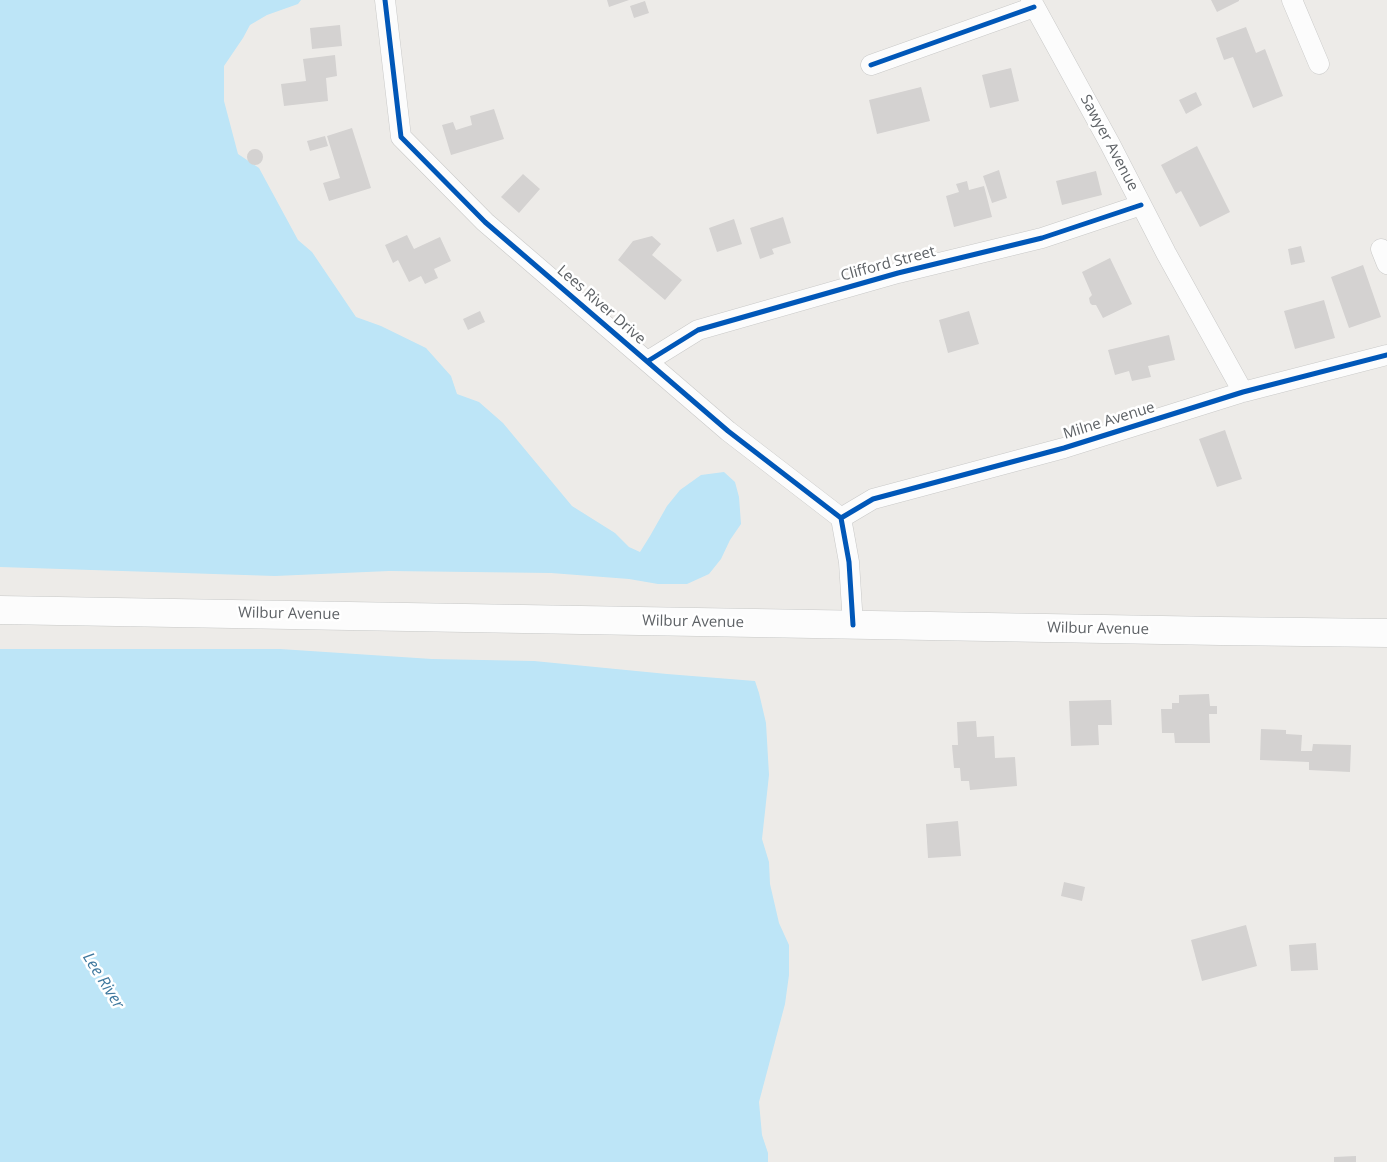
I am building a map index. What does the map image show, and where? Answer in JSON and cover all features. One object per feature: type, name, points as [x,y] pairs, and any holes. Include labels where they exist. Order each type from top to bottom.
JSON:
[{"type":"main road","name":"Wilbur Avenue","points":[[0,610],[1387,633]]},
{"type":"street","name":"Lees River Drive","points":[[385,0],[401,137],[485,222],[728,431],[841,518]]},
{"type":"street","points":[[1292,0],[1319,64]]},
{"type":"street","points":[[871,65],[1033,3]]},
{"type":"street","name":"Sawyer Avenue","points":[[1033,3],[1166,253],[1244,392]]},
{"type":"street","name":"Clifford Street","points":[[648,361],[698,330],[898,273],[1042,238],[1142,205]]},
{"type":"street","name":"Milne Avenue","points":[[841,518],[873,500],[1064,448],[1244,392],[1387,355]]},
{"type":"street","points":[[841,518],[849,562],[854,625]]},
{"type":"water","points":[[0,0],[301,0],[298,4],[267,15],[250,25],[224,66],[224,101],[238,154],[259,168],[298,240],[312,252],[356,317],[381,326],[426,348],[451,376],[457,394],[479,402],[503,423],[572,506],[615,533],[629,547],[640,552],[667,506],[680,490],[701,475],[724,472],[735,482],[739,497],[741,524],[730,540],[721,559],[709,574],[687,584],[658,584],[629,579],[551,573],[389,571],[275,576],[0,567]]},
{"type":"water","name":"Lee River","points":[[0,649],[280,649],[432,659],[534,661],[755,681],[766,723],[769,775],[762,839],[769,862],[770,884],[779,923],[789,945],[789,975],[785,1004],[759,1102],[762,1135],[768,1153],[768,1162],[0,1162]]},
{"type":"building","points":[[607,0],[629,0],[609,7]]},
{"type":"building","points":[[1211,0],[1239,0],[1239,1],[1217,12]]},
{"type":"building","points":[[645,1],[649,13],[634,18],[630,6]]},
{"type":"building","points":[[340,25],[342,46],[312,49],[310,28]]},
{"type":"building","points":[[1246,27],[1256,53],[1265,49],[1283,96],[1253,108],[1233,57],[1224,60],[1216,38]]},
{"type":"building","points":[[335,55],[337,76],[326,78],[328,101],[284,106],[281,84],[306,81],[303,59]]},
{"type":"building","points":[[1011,68],[1019,101],[990,108],[982,75]]},
{"type":"building","points":[[921,87],[930,121],[877,134],[869,100]]},
{"type":"building","points":[[1196,92],[1202,105],[1186,114],[1179,100]]},
{"type":"building","points":[[494,109],[504,139],[451,155],[442,125],[453,122],[456,130],[472,125],[470,116]]},
{"type":"building","points":[[352,128],[371,188],[329,201],[323,183],[340,178],[327,136]]},
{"type":"building","points":[[325,136],[328,146],[310,151],[307,141]]},
{"type":"building","points":[[1197,146],[1230,212],[1200,227],[1181,191],[1176,194],[1161,165]]},
{"type":"building","points":[[255,149],[263,157],[255,165],[247,157]]},
{"type":"building","points":[[999,170],[1007,198],[992,203],[983,176]]},
{"type":"building","points":[[1096,171],[1102,195],[1062,205],[1056,181]]},
{"type":"building","points":[[523,174],[540,189],[519,213],[501,197]]},
{"type":"building","points":[[967,181],[969,190],[984,186],[992,217],[954,227],[946,196],[959,192],[956,184]]},
{"type":"building","points":[[783,217],[791,243],[772,249],[774,254],[760,259],[750,228]]},
{"type":"building","points":[[734,219],[742,244],[717,252],[709,228]]},
{"type":"building","points":[[407,235],[414,249],[440,237],[451,261],[434,269],[438,278],[425,284],[421,276],[409,282],[398,260],[393,263],[385,245]]},
{"type":"building","points":[[652,236],[661,244],[652,255],[682,280],[665,300],[618,260],[633,241]]},
{"type":"building","points":[[1301,246],[1305,262],[1291,265],[1288,249]]},
{"type":"building","points":[[1110,258],[1132,304],[1103,318],[1096,305],[1090,303],[1089,298],[1092,295],[1082,272]]},
{"type":"building","points":[[1363,265],[1381,317],[1349,328],[1331,277]]},
{"type":"building","points":[[1324,300],[1335,338],[1295,349],[1284,311]]},
{"type":"building","points":[[480,311],[485,322],[468,330],[463,319]]},
{"type":"building","points":[[969,311],[979,344],[948,353],[939,320]]},
{"type":"building","points":[[1169,335],[1175,360],[1148,366],[1151,377],[1132,381],[1129,371],[1115,375],[1108,350]]},
{"type":"building","points":[[1225,430],[1242,479],[1217,487],[1199,439]]},
{"type":"building","points":[[1209,694],[1210,706],[1217,706],[1217,714],[1209,714],[1210,743],[1175,743],[1174,733],[1162,733],[1161,709],[1172,709],[1172,703],[1179,703],[1179,695]]},
{"type":"building","points":[[1111,700],[1112,725],[1098,725],[1099,745],[1071,746],[1069,701]]},
{"type":"building","points":[[976,721],[977,737],[994,736],[995,758],[1015,757],[1017,786],[970,790],[969,781],[961,781],[960,768],[954,768],[952,745],[958,745],[957,722]]},
{"type":"building","points":[[1261,729],[1286,730],[1286,734],[1302,735],[1301,751],[1312,751],[1313,744],[1351,745],[1350,772],[1309,770],[1309,762],[1260,760]]},
{"type":"building","points":[[958,821],[961,856],[928,858],[926,824]]},
{"type":"building","points":[[1064,882],[1085,887],[1082,901],[1061,896]]},
{"type":"building","points":[[1246,925],[1257,966],[1202,981],[1191,940]]},
{"type":"building","points":[[1316,943],[1318,970],[1291,971],[1289,945]]},
{"type":"building","points":[[1356,1156],[1356,1162],[1334,1162],[1334,1157]]},
{"type":"cycle path","points":[[385,0],[401,137],[485,222],[728,431],[841,518],[849,562],[853,625]]},
{"type":"cycle path","points":[[871,65],[1034,7]]},
{"type":"cycle path","points":[[648,361],[698,330],[898,273],[1042,238],[1141,205]]},
{"type":"cycle path","points":[[841,518],[873,499],[1064,448],[1243,392],[1387,355]]}]
